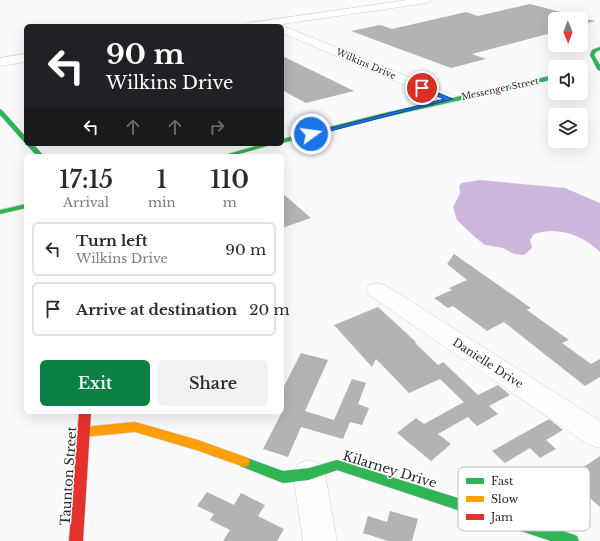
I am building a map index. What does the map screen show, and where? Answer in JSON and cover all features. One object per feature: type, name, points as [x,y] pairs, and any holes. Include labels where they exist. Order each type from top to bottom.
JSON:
[{"type":"main road","points":[[588,71],[600,69],[592,55],[594,51],[600,48]]},
{"type":"main road","name":"Messenger Street","points":[[284,140],[450,99],[548,78]]},
{"type":"main road","points":[[0,111],[24,139]]},
{"type":"main road","points":[[31,146],[39,154]]},
{"type":"main road","points":[[232,154],[263,146]]},
{"type":"main road","points":[[0,212],[24,206]]},
{"type":"main road","name":"Taunton Street","points":[[76,541],[85,414]]},
{"type":"main road","name":"Kilarney Drive","points":[[84,432],[135,427],[198,445],[283,478],[309,474],[337,464],[458,504]]},
{"type":"main road","name":"Kilarney Drive","points":[[541,531],[572,541]]},
{"type":"street","points":[[278,24],[427,0]]},
{"type":"street","name":"Wilkins Drive","points":[[284,30],[450,99]]},
{"type":"street","points":[[0,62],[24,58]]},
{"type":"street","name":"Danielle Drive","points":[[377,290],[600,436]]},
{"type":"street","points":[[309,474],[320,541]]},
{"type":"shaded area","points":[[480,180],[565,188],[600,203],[600,252],[586,241],[578,237],[552,231],[534,234],[530,240],[532,248],[524,255],[514,254],[503,248],[485,245],[457,220],[453,207],[460,193],[459,186],[462,183]]},
{"type":"building","points":[[530,4],[561,12],[548,12],[548,34],[472,54],[486,59],[451,68],[351,31],[380,25],[392,29],[466,12],[478,16]]},
{"type":"building","points":[[588,19],[595,21],[588,23]]},
{"type":"building","points":[[284,57],[354,91],[306,103],[284,91]]},
{"type":"building","points":[[284,195],[311,218],[284,227]]},
{"type":"building","points":[[454,254],[531,308],[527,310],[569,340],[562,343],[591,364],[600,359],[600,377],[585,386],[504,322],[487,331],[453,306],[448,308],[434,298],[452,290],[449,288],[467,280],[447,264]]},
{"type":"building","points":[[378,307],[416,342],[415,343],[438,365],[443,362],[478,395],[498,385],[510,395],[489,406],[498,414],[477,426],[468,417],[438,434],[451,444],[431,461],[397,433],[416,418],[424,424],[464,402],[440,379],[409,393],[376,359],[372,367],[334,325]]},
{"type":"building","points":[[301,353],[328,360],[305,411],[334,420],[352,379],[366,383],[358,404],[369,408],[362,425],[350,422],[343,439],[301,427],[288,457],[263,449],[281,414],[284,414],[284,386]]},
{"type":"building","points":[[549,419],[563,430],[546,440],[556,449],[540,458],[530,448],[505,463],[492,451]]},
{"type":"building","points":[[600,456],[600,507],[590,498],[590,467],[584,467]]},
{"type":"building","points":[[207,492],[234,505],[241,493],[265,505],[258,516],[284,529],[277,541],[223,541],[230,530],[210,520],[214,514],[197,506]]},
{"type":"building","points":[[390,511],[418,519],[412,541],[388,541],[363,533],[368,516],[387,522]]},
{"type":"traffic: fast","points":[[600,48],[594,51],[592,55],[600,69]]},
{"type":"traffic: fast","points":[[284,140],[380,116],[548,79]]},
{"type":"traffic: fast","points":[[0,111],[24,139]]},
{"type":"traffic: fast","points":[[31,146],[39,154]]},
{"type":"traffic: fast","points":[[232,154],[263,146]]},
{"type":"traffic: fast","points":[[0,212],[24,206]]},
{"type":"traffic: fast","points":[[244,462],[283,477],[309,474],[337,465],[458,504]]},
{"type":"traffic: fast","points":[[541,531],[572,541]]},
{"type":"traffic: slow","points":[[84,432],[135,427],[198,445],[244,462]]},
{"type":"traffic: jam","points":[[76,541],[85,414]]},
{"type":"route","points":[[311,134],[450,99],[422,88]]}]
